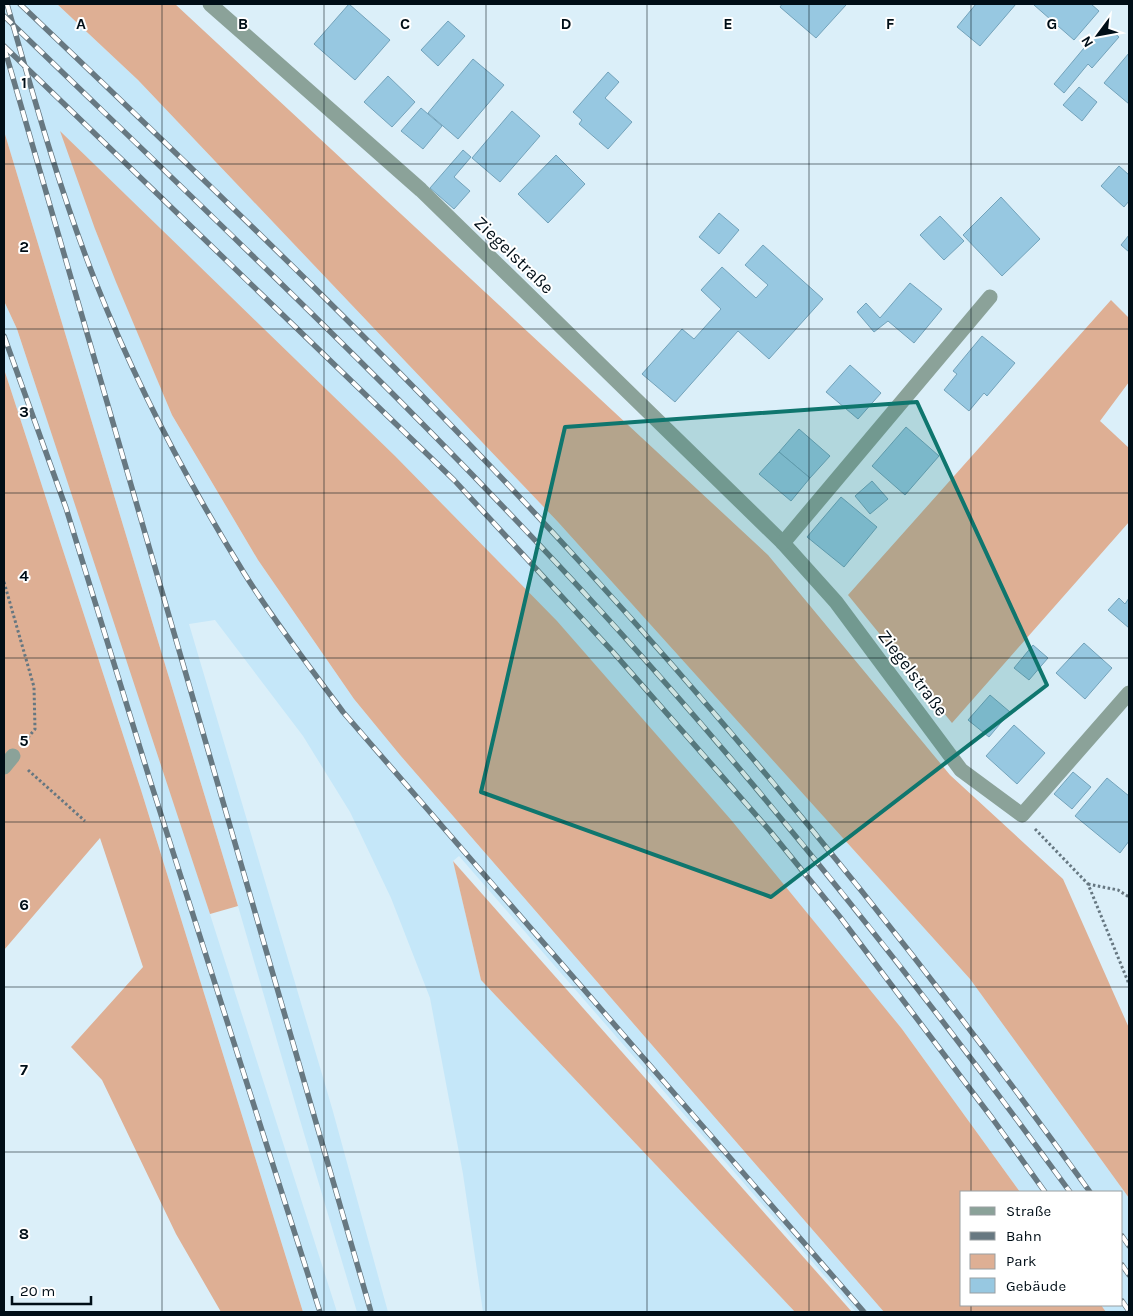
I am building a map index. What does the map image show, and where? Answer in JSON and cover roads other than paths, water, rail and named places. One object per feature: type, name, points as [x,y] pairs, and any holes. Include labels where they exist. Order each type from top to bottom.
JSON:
[{"type":"street","name":"Ziegelstraße","points":[[210,4],[421,190],[783,543],[836,602],[961,770],[1022,816],[1129,693]]},
{"type":"street","points":[[783,543],[990,297]]},
{"type":"railway","points":[[7,4],[59,180],[83,249],[112,321],[145,395],[202,503],[255,591],[343,712],[864,1312]]},
{"type":"railway","points":[[20,4],[238,213],[381,354],[521,499],[657,647],[786,798],[911,953],[1089,1191]]},
{"type":"railway","points":[[4,16],[235,238],[387,388],[462,464],[609,620],[670,688],[789,828],[904,972],[1069,1191]]},
{"type":"railway","points":[[4,46],[454,480],[613,652],[770,831],[840,917],[992,1118],[1044,1191]]},
{"type":"railway","points":[[4,47],[371,1312]]},
{"type":"railway","points":[[4,336],[66,508],[149,777],[320,1312]]},
{"type":"railway","points":[[1123,1237],[1129,1246]]},
{"type":"railway","points":[[1123,1266],[1129,1275]]},
{"type":"railway","points":[[1123,1302],[1129,1311]]}]
